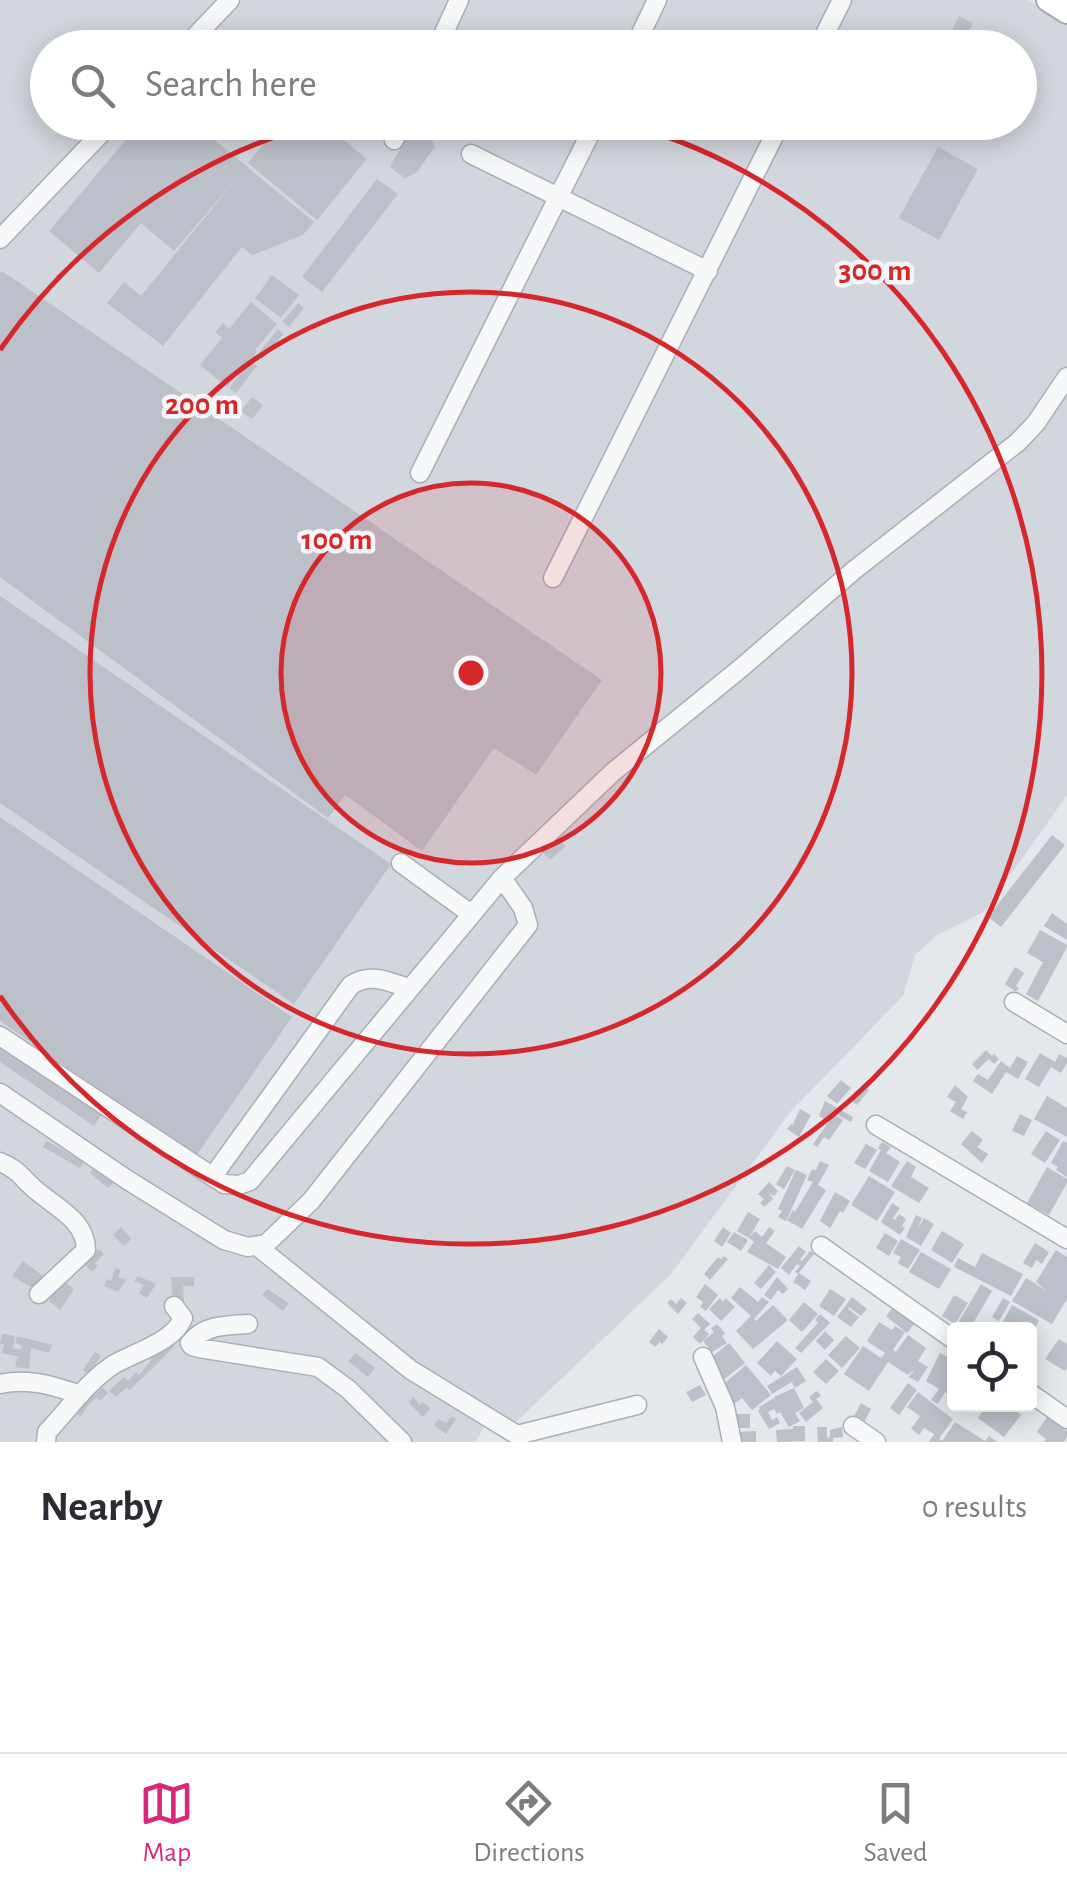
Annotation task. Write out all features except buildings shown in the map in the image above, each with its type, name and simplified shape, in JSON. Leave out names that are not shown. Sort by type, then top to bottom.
[{"type":"main road","points":[[1048,0],[1067,12]]},
{"type":"street","points":[[201,30],[230,0]]},
{"type":"street","points":[[446,30],[460,0]]},
{"type":"street","points":[[643,30],[657,0]]},
{"type":"street","points":[[827,30],[842,0]]},
{"type":"street","points":[[0,239],[95,140]]},
{"type":"street","points":[[420,473],[587,140]]},
{"type":"street","points":[[553,578],[772,140]]},
{"type":"street","points":[[471,154],[708,271]]},
{"type":"street","points":[[0,1036],[224,1184],[250,1181],[502,878],[613,772],[853,571],[1018,442],[1067,377]]},
{"type":"street","points":[[401,862],[470,914]]},
{"type":"street","points":[[0,1093],[224,1240],[248,1247],[266,1244],[311,1202],[528,926],[524,908],[502,878]]},
{"type":"street","points":[[212,1176],[350,985],[372,977],[409,988]]},
{"type":"street","points":[[1014,1002],[1067,1034]]},
{"type":"street","points":[[876,1125],[1067,1239]]},
{"type":"street","points":[[0,1162],[15,1168],[34,1189],[68,1214],[86,1237],[86,1250],[39,1294]]},
{"type":"street","points":[[257,1246],[411,1370],[517,1434],[637,1406]]},
{"type":"street","points":[[821,1246],[947,1335]]},
{"type":"street","points":[[46,1442],[48,1432],[80,1395],[112,1366],[168,1336],[180,1325],[183,1318],[174,1306]]},
{"type":"street","points":[[248,1324],[211,1328],[190,1343],[199,1348],[318,1366],[348,1389],[402,1442]]},
{"type":"street","points":[[703,1357],[725,1407],[732,1442]]},
{"type":"street","points":[[0,1384],[48,1383],[80,1395]]},
{"type":"street","points":[[1037,1398],[1067,1419]]},
{"type":"street","points":[[853,1426],[876,1442]]},
{"type":"shaded area","points":[[0,0],[1027,0],[1067,24],[1067,795],[984,912],[937,935],[915,955],[903,996],[791,1111],[671,1274],[514,1424],[494,1411],[475,1442],[0,1442]]}]
